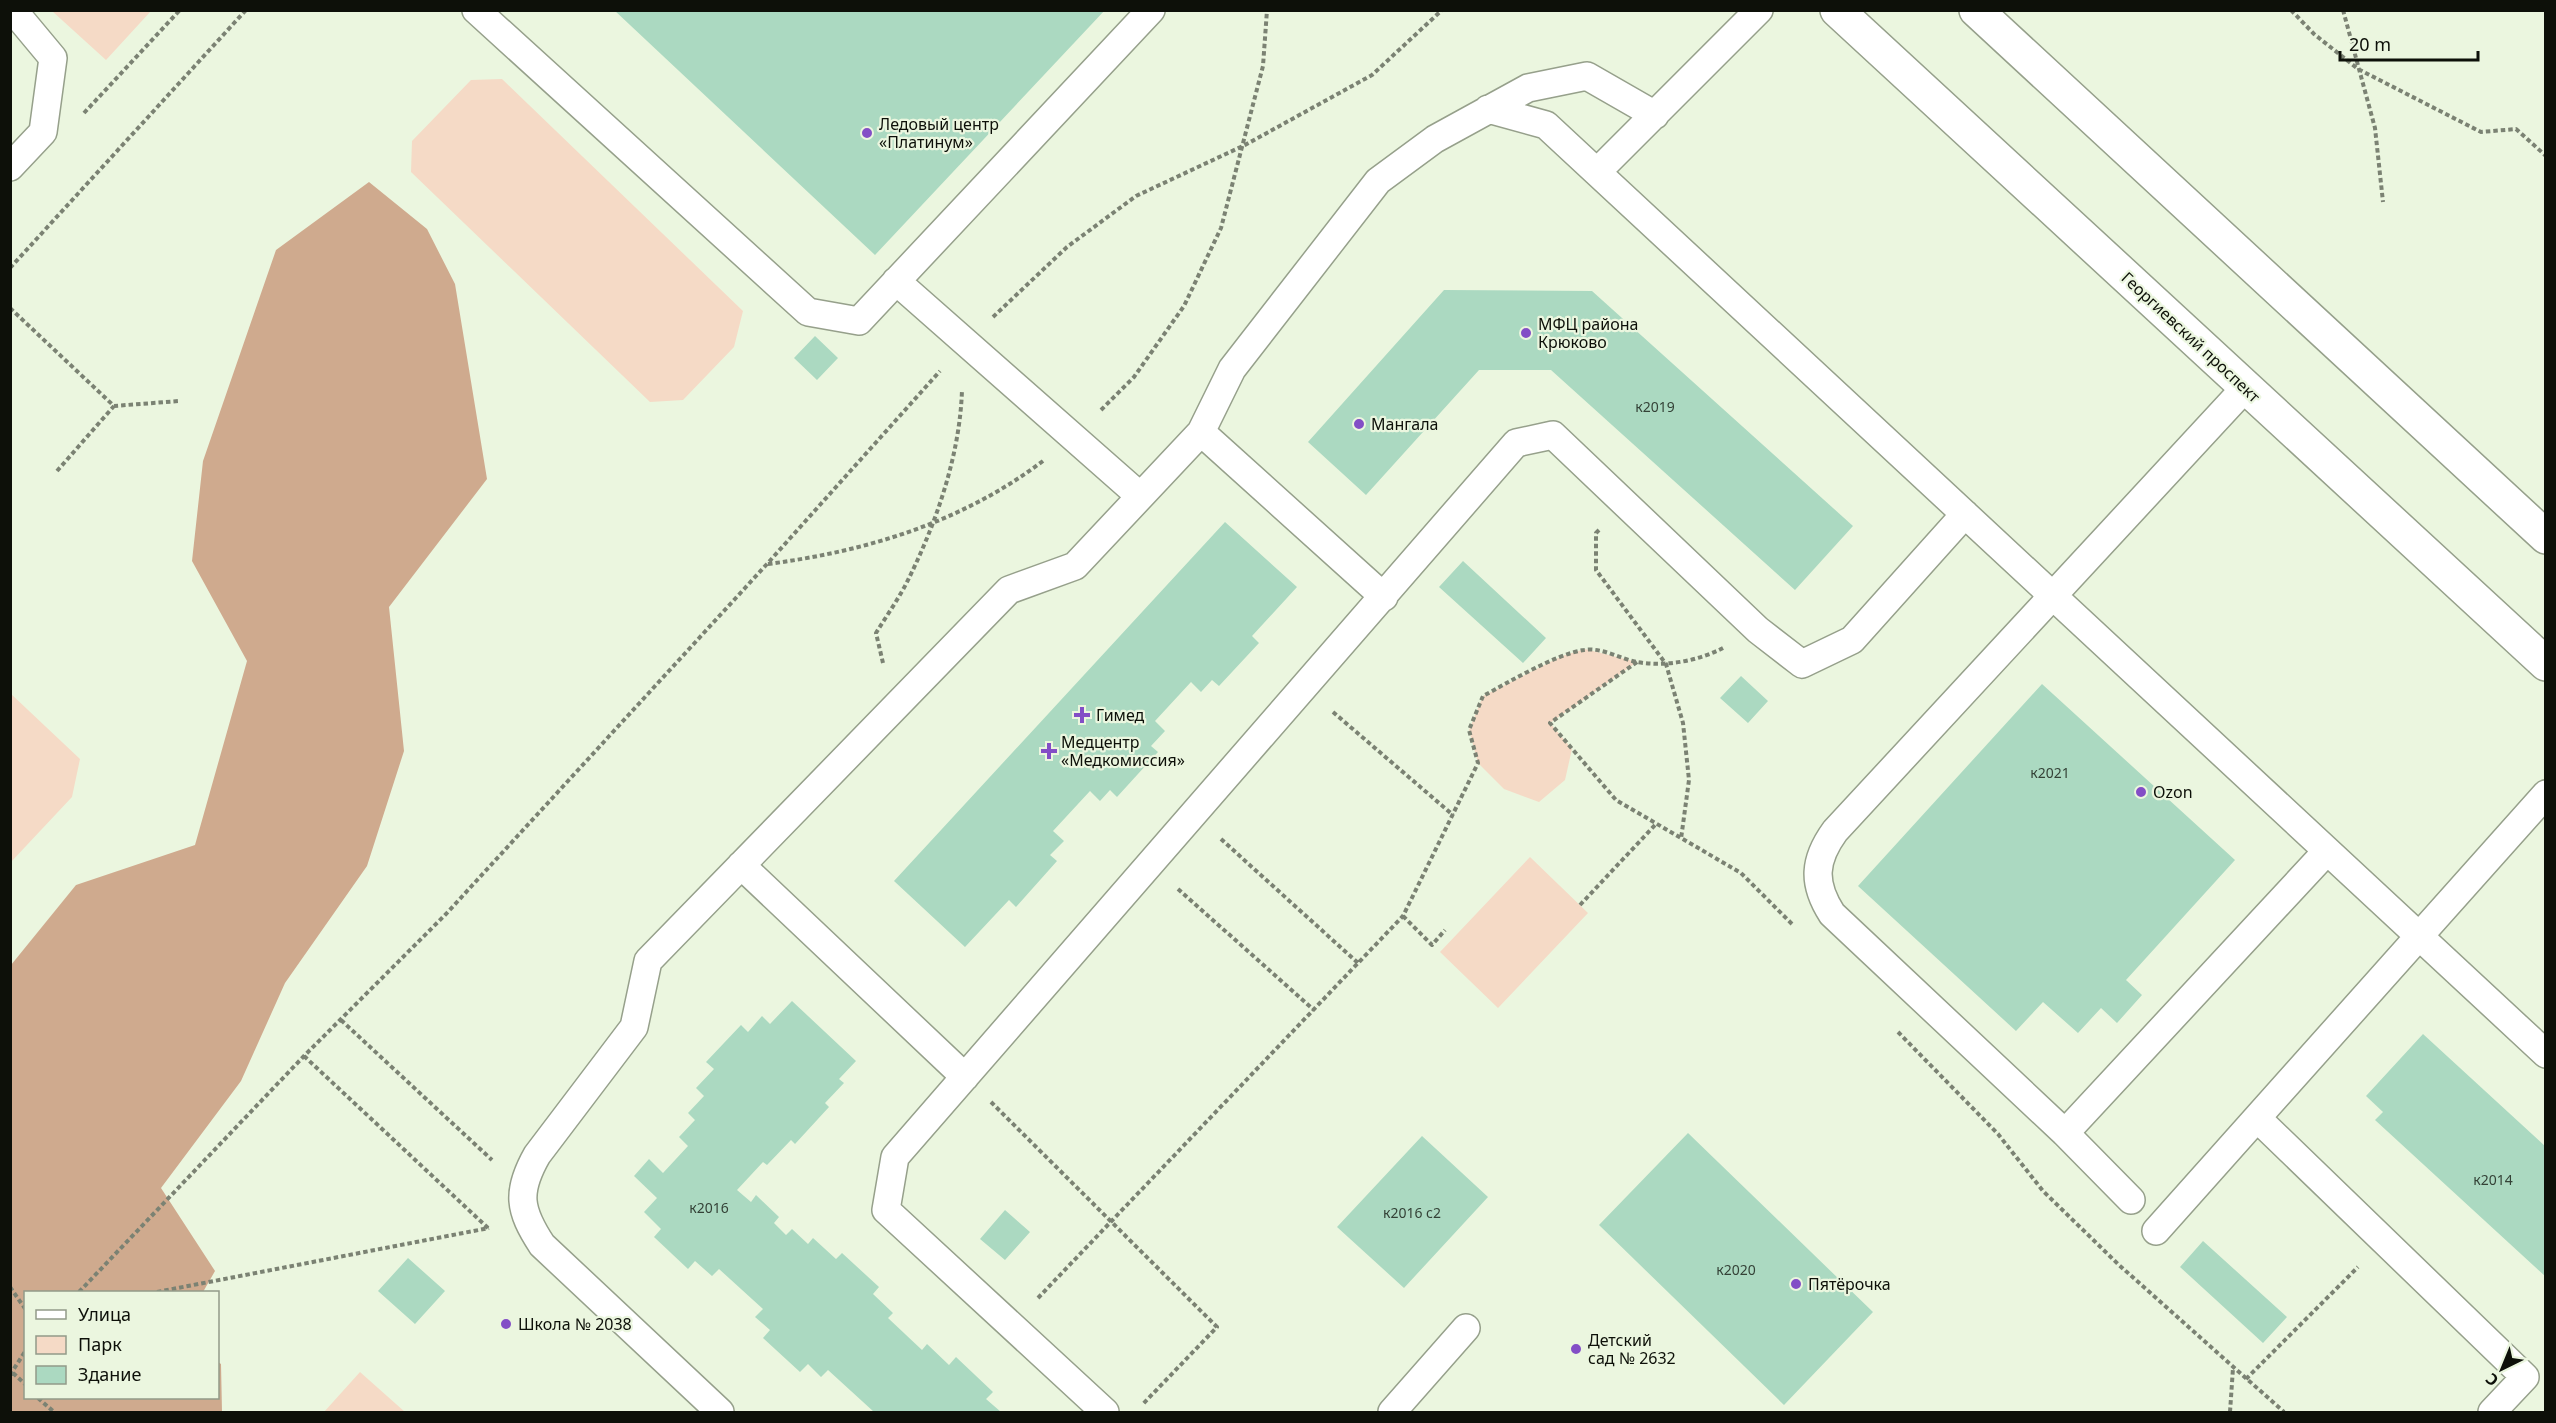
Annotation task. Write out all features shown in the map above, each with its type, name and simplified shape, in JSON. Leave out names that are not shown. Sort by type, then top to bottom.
[{"type":"main road","name":"Георгиевский проспект","points":[[1837,10],[2546,664]]},
{"type":"main road","points":[[1976,10],[2546,537]]},
{"type":"lane","points":[[10,167],[43,132],[53,58],[13,10]]},
{"type":"lane","points":[[476,10],[808,312],[859,321],[1151,10]]},
{"type":"lane","points":[[1597,172],[1759,10]]},
{"type":"lane","points":[[720,1413],[542,1245],[526,1221],[521,1197],[525,1176],[537,1155],[634,1027],[648,961],[1009,590],[1075,566],[1200,432],[1232,369],[1378,181],[1435,139],[1528,88],[1587,76],[1655,115]]},
{"type":"lane","points":[[1488,109],[1546,124],[2546,1054]]},
{"type":"lane","points":[[896,281],[1140,496]]},
{"type":"lane","points":[[2131,1200],[2065,1133],[1832,914],[1821,897],[1817,876],[1821,850],[1834,831],[2246,387]]},
{"type":"lane","points":[[1200,432],[1384,597]]},
{"type":"lane","points":[[1105,1413],[886,1210],[895,1157],[1516,443],[1553,435],[1758,630],[1802,664],[1852,640],[1965,514]]},
{"type":"lane","points":[[2156,1231],[2546,794]]},
{"type":"lane","points":[[2065,1133],[2327,851]]},
{"type":"lane","points":[[741,865],[965,1077]]},
{"type":"lane","points":[[2258,1119],[2525,1377],[2492,1413]]},
{"type":"lane","points":[[1392,1413],[1466,1328]]},
{"type":"path","points":[[43,132],[75,123],[180,10]]},
{"type":"path","points":[[10,268],[246,10]]},
{"type":"path","points":[[767,564],[827,556],[894,539],[958,514],[1018,480],[1073,438],[1134,377],[1184,306],[1221,228],[1245,145],[1263,66],[1267,10]]},
{"type":"path","points":[[81,1291],[304,1056],[446,914],[965,344],[1067,247],[1136,196],[1245,145],[1372,75],[1442,10]]},
{"type":"path","points":[[2291,10],[2314,34],[2358,69],[2481,132],[2516,129],[2546,156]]},
{"type":"path","points":[[2343,10],[2375,128],[2383,202]]},
{"type":"path","points":[[10,308],[114,406]]},
{"type":"path","points":[[894,709],[876,633],[909,579],[932,524],[950,466],[962,408],[965,344]]},
{"type":"path","points":[[57,471],[114,406],[179,400]]},
{"type":"path","points":[[1624,503],[1596,533],[1596,570],[1666,664],[1683,723],[1689,780],[1682,839]]},
{"type":"path","points":[[1010,1326],[1113,1223],[1403,916],[1478,763],[1469,730],[1483,696],[1562,656],[1585,649],[1637,662],[1666,664],[1710,655],[1758,630]]},
{"type":"path","points":[[1637,662],[1550,723],[1616,800],[1741,873],[1799,932]]},
{"type":"path","points":[[1305,688],[1453,815]]},
{"type":"path","points":[[1194,815],[1358,963]]},
{"type":"path","points":[[1580,905],[1656,824]]},
{"type":"path","points":[[1151,864],[1314,1010]]},
{"type":"path","points":[[1403,916],[1432,945],[1445,930]]},
{"type":"path","points":[[341,1020],[501,1168],[525,1176]]},
{"type":"path","points":[[1890,1025],[1998,1134],[2043,1191],[2119,1265],[2284,1413]]},
{"type":"path","points":[[304,1056],[489,1228]]},
{"type":"path","points":[[965,1077],[1217,1327],[1135,1413]]},
{"type":"path","points":[[167,1291],[526,1221]]},
{"type":"path","points":[[2246,1379],[2384,1241]]},
{"type":"path","points":[[10,1287],[24,1307]]},
{"type":"path","points":[[24,1353],[12,1374],[24,1383]]},
{"type":"path","points":[[2230,1413],[2233,1368]]},
{"type":"path","points":[[39,1399],[54,1413]]},
{"type":"green space","points":[[52,11],[151,11],[106,60]]},
{"type":"green space","points":[[502,79],[743,311],[734,347],[683,400],[650,402],[411,172],[412,141],[471,80]]},
{"type":"green space","points":[[1585,649],[1637,662],[1550,723],[1572,749],[1565,780],[1539,802],[1504,789],[1478,763],[1469,730],[1483,696],[1562,656]]},
{"type":"green space","points":[[10,693],[80,759],[72,797],[11,862]]},
{"type":"green space","points":[[1530,857],[1588,913],[1498,1008],[1440,952]]},
{"type":"green space","points":[[360,1372],[405,1412],[324,1412]]},
{"type":"shaded area","points":[[369,182],[427,229],[455,284],[487,479],[389,607],[404,751],[367,866],[285,983],[241,1081],[161,1188],[215,1271],[204,1291],[24,1291],[24,1399],[219,1399],[219,1363],[221,1364],[222,1412],[11,1412],[11,965],[76,885],[195,845],[247,661],[192,561],[203,461],[276,250]]},
{"type":"building","name":"Ледовый центр «Платинум»","points":[[614,10],[1105,10],[875,255]]},
{"type":"building","points":[[1444,290],[1592,291],[1853,526],[1795,590],[1551,370],[1479,370],[1366,495],[1308,442]]},
{"type":"building","points":[[815,336],[838,358],[817,380],[794,358]]},
{"type":"building","points":[[1225,522],[1297,587],[1252,636],[1259,643],[1219,686],[1212,680],[1201,692],[1191,682],[1155,721],[1165,731],[1151,746],[1158,752],[1117,797],[1110,790],[1100,801],[1090,791],[1053,831],[1064,841],[1050,855],[1057,861],[1016,907],[1009,900],[965,947],[894,881]]},
{"type":"building","points":[[1463,561],[1546,638],[1523,663],[1439,587]]},
{"type":"building","points":[[1741,676],[1768,701],[1748,723],[1720,698]]},
{"type":"building","points":[[2042,684],[2235,860],[2126,980],[2142,995],[2117,1023],[2101,1008],[2078,1033],[2043,1002],[2016,1031],[1858,886]]},
{"type":"building","points":[[792,1001],[856,1061],[839,1079],[844,1083],[825,1103],[829,1107],[795,1144],[791,1140],[767,1165],[763,1162],[737,1190],[751,1202],[756,1195],[779,1217],[774,1223],[786,1235],[792,1229],[808,1244],[813,1238],[836,1259],[842,1253],[879,1287],[873,1294],[893,1313],[888,1318],[922,1350],[927,1344],[949,1365],[956,1357],[993,1392],[986,1399],[1001,1412],[874,1412],[828,1370],[821,1377],[808,1364],[800,1372],[763,1338],[770,1330],[755,1317],[763,1309],[719,1269],[712,1276],[695,1261],[688,1269],[654,1237],[661,1229],[644,1212],[657,1198],[634,1176],[649,1159],[663,1173],[688,1146],[679,1137],[695,1120],[688,1113],[704,1096],[696,1088],[714,1069],[706,1062],[741,1025],[748,1032],[762,1016],[770,1024]]},
{"type":"building","points":[[2423,1034],[2546,1147],[2546,1277],[2375,1120],[2383,1112],[2366,1096]]},
{"type":"building","points":[[1688,1133],[1873,1312],[1784,1405],[1599,1225]]},
{"type":"building","points":[[1422,1136],[1488,1197],[1404,1288],[1337,1227]]},
{"type":"building","points":[[1005,1210],[1030,1232],[1005,1260],[980,1239]]},
{"type":"building","points":[[2203,1241],[2287,1317],[2263,1343],[2180,1267]]},
{"type":"building","points":[[408,1258],[445,1291],[415,1324],[378,1291]]},
{"type":"place","name":"Ледовый центр «Платинум»","points":[[867,133]]},
{"type":"place","name":"МФЦ района Крюково","points":[[1526,333]]},
{"type":"place","name":"Мангала","points":[[1359,424]]},
{"type":"place","name":"Гимед","points":[[1082,715]]},
{"type":"place","name":"Медцентр «Медкомиссия»","points":[[1049,751]]},
{"type":"place","name":"Ozon","points":[[2141,792]]},
{"type":"place","name":"Пятёрочка","points":[[1796,1284]]},
{"type":"place","name":"Школа № 2038","points":[[506,1324]]},
{"type":"place","name":"Детский сад № 2632","points":[[1576,1349]]}]
